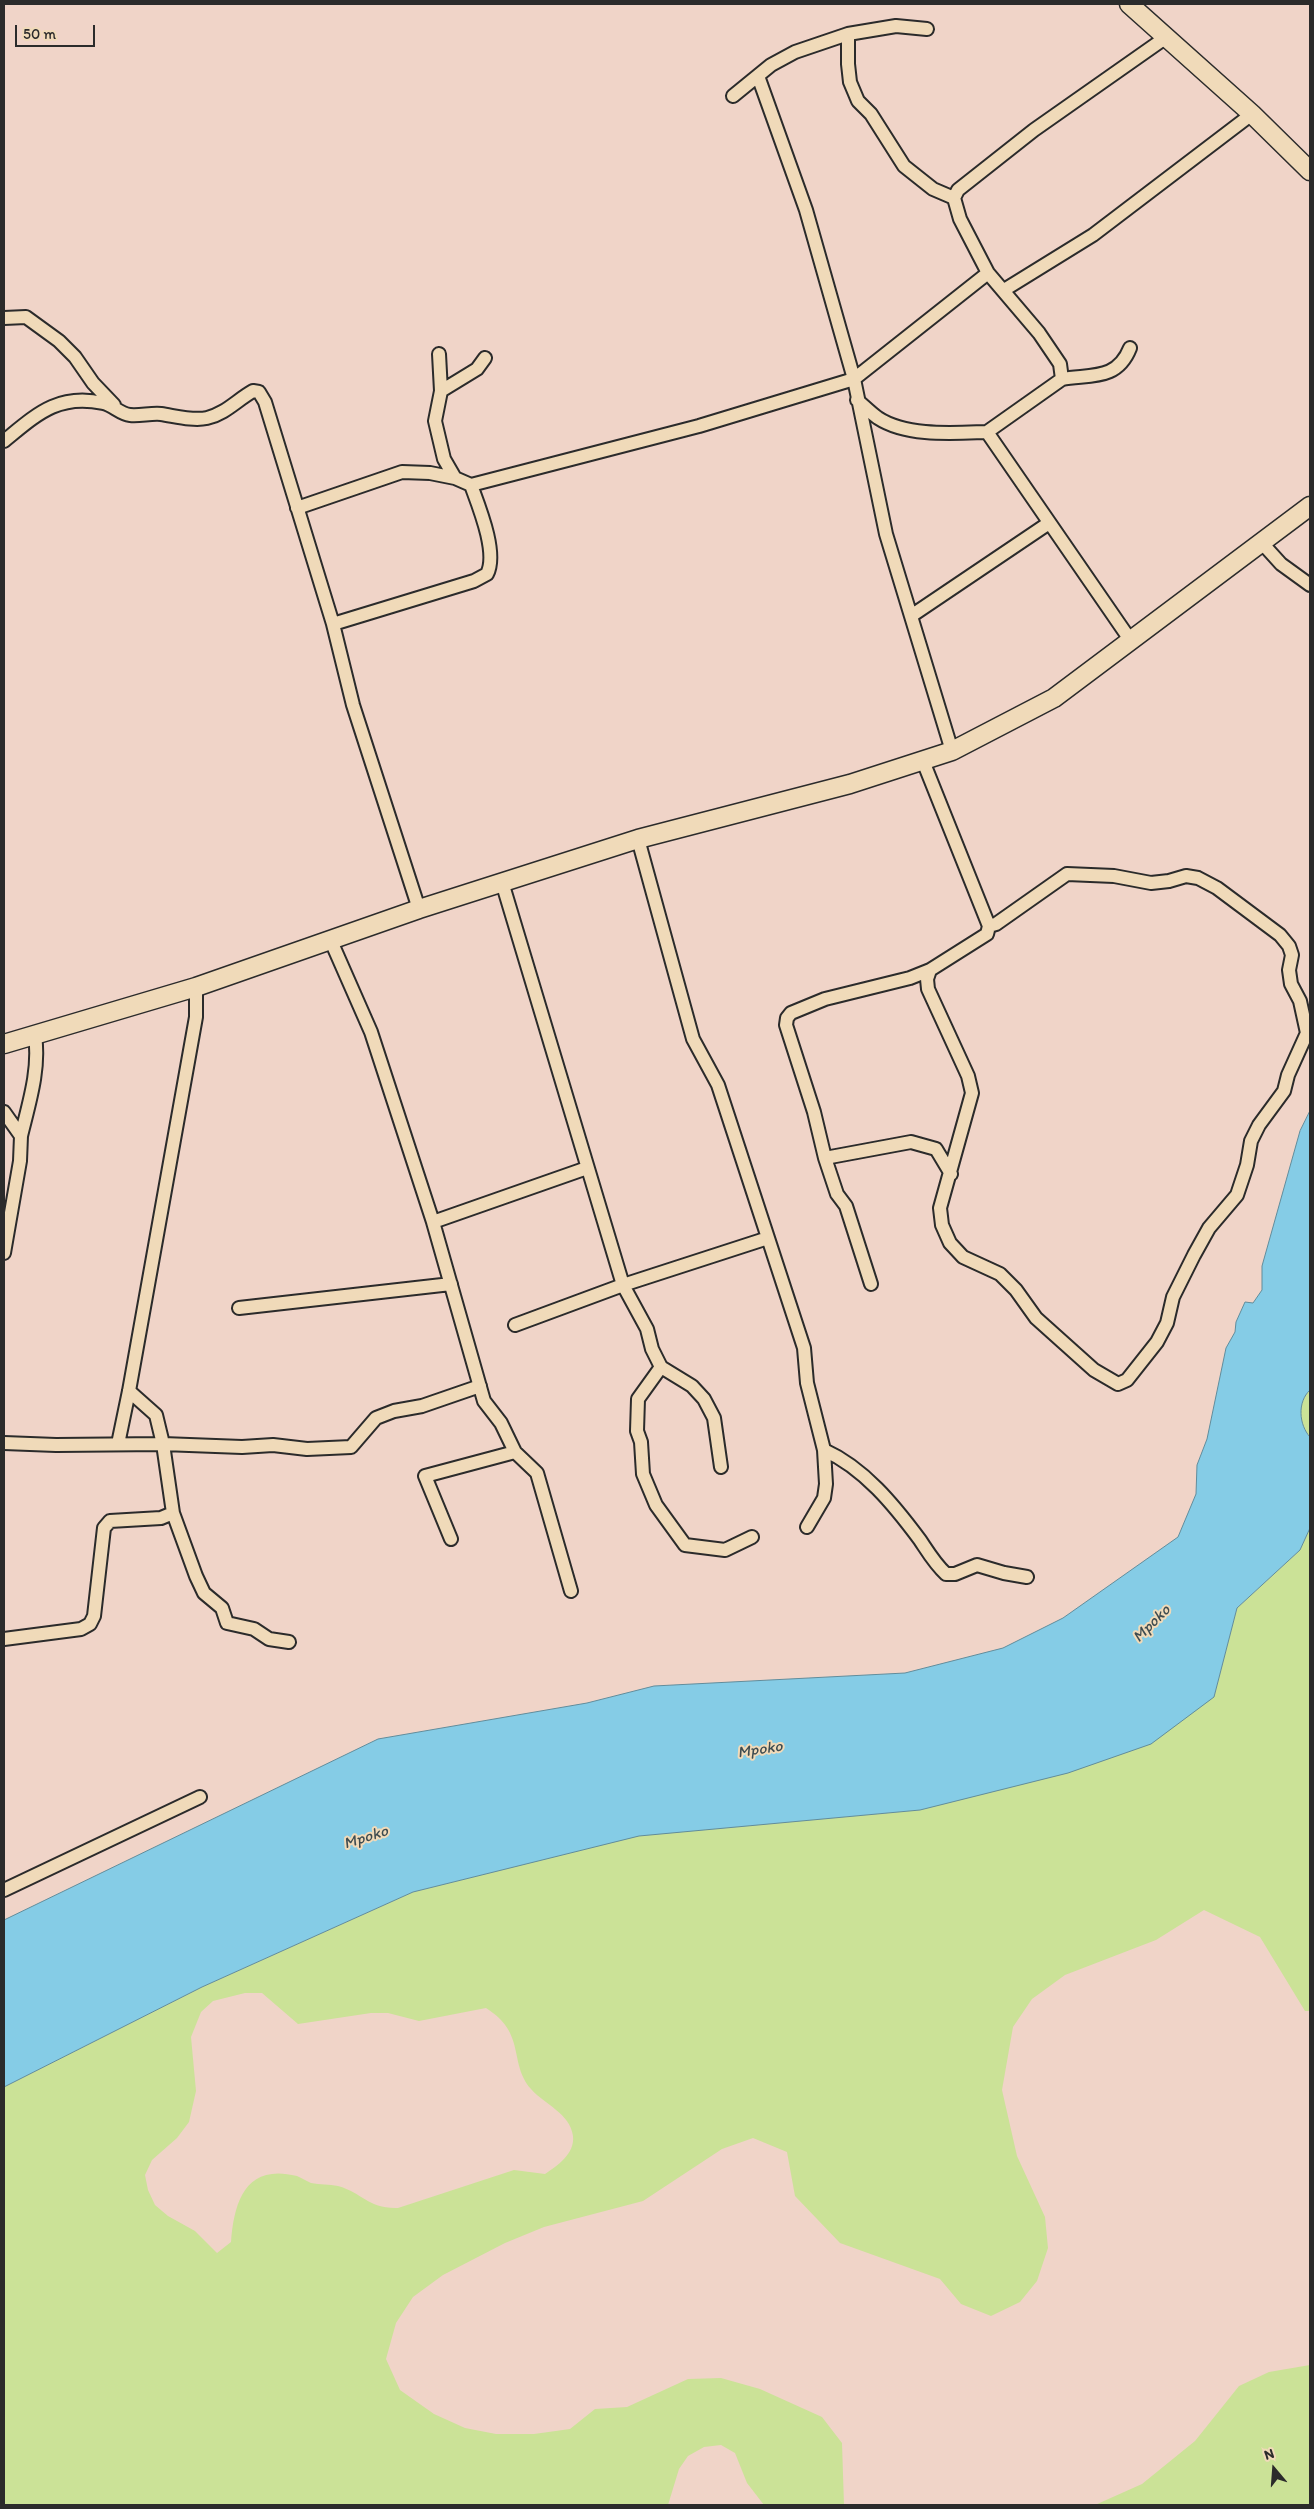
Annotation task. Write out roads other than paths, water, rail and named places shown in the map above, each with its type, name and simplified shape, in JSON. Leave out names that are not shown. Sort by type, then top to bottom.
[{"type":"street","points":[[1129,4],[1252,114],[1310,171]]},
{"type":"street","points":[[733,96],[771,65],[795,52],[848,34],[896,26],[926,29]]},
{"type":"street","points":[[848,34],[850,82],[858,101],[871,114],[904,166],[925,184],[954,198]]},
{"type":"street","points":[[1062,379],[1060,364],[1004,290],[988,273],[960,219],[954,198],[958,190],[1034,130],[1165,38]]},
{"type":"street","points":[[758,76],[806,210],[854,378],[886,534],[952,751]]},
{"type":"street","points":[[1004,290],[1100,230],[1252,114]]},
{"type":"street","points":[[298,508],[402,472],[430,473],[455,478],[471,485],[699,426],[854,378],[988,273]]},
{"type":"street","points":[[4,318],[26,317],[59,341],[75,357],[93,383],[123,413]]},
{"type":"street","points":[[857,400],[880,419],[919,431],[941,434],[987,432],[1062,379],[1098,376],[1110,371],[1125,360],[1130,348]]},
{"type":"street","points":[[439,354],[441,391],[435,421],[444,459],[455,478]]},
{"type":"street","points":[[441,391],[477,369],[484,358]]},
{"type":"street","points":[[4,441],[43,409],[75,400],[86,399],[106,403],[123,413],[205,418],[225,411],[253,391],[259,392],[265,402],[298,508],[333,624],[353,705],[419,909]]},
{"type":"street","points":[[987,432],[1132,641]]},
{"type":"street","points":[[333,624],[474,582],[487,574],[492,560],[480,510],[471,485]]},
{"type":"street","points":[[4,1044],[196,987],[419,909],[638,839],[832,788],[952,751],[1054,698],[1310,506]]},
{"type":"street","points":[[911,616],[1049,523]]},
{"type":"street","points":[[1262,543],[1281,564],[1310,585]]},
{"type":"street","points":[[871,1284],[846,1206],[837,1194],[825,1158],[814,1112],[786,1025],[787,1018],[791,1013],[825,999],[910,978],[930,970],[987,934],[989,926],[923,761]]},
{"type":"street","points":[[638,839],[693,1039],[718,1085],[742,1153],[804,1348],[806,1383],[824,1450],[826,1484],[824,1498],[807,1527]]},
{"type":"street","points":[[930,970],[926,979],[928,990],[968,1076],[972,1093],[940,1208],[942,1224],[950,1243],[963,1257],[1000,1274],[1016,1290],[1036,1318],[1053,1331],[1094,1370],[1118,1384],[1127,1380],[1157,1342],[1167,1323],[1173,1297],[1209,1228],[1237,1195],[1247,1166],[1251,1141],[1259,1125],[1284,1091],[1288,1075],[1307,1033],[1300,1001],[1291,984],[1289,970],[1292,956],[1289,946],[1280,935],[1217,888],[1198,878],[1186,876],[1169,881],[1151,882],[1114,876],[1067,874],[996,924],[989,926]]},
{"type":"street","points":[[502,882],[623,1285],[648,1329],[652,1349],[660,1367],[692,1386],[704,1399],[714,1418],[721,1467]]},
{"type":"street","points":[[331,941],[371,1032],[433,1222],[484,1401],[501,1423],[515,1452],[537,1473],[571,1591]]},
{"type":"street","points":[[118,1444],[196,1017],[196,987]]},
{"type":"street","points":[[4,1253],[20,1161],[21,1136],[36,1069],[35,1036]]},
{"type":"street","points":[[4,1112],[21,1136]]},
{"type":"street","points":[[825,1158],[911,1142],[936,1149],[951,1174]]},
{"type":"street","points":[[433,1222],[587,1168]]},
{"type":"street","points":[[515,1325],[623,1285],[768,1238]]},
{"type":"street","points":[[239,1308],[451,1284]]},
{"type":"street","points":[[660,1367],[638,1399],[637,1424],[643,1474],[656,1505],[685,1545],[725,1550],[752,1537]]},
{"type":"street","points":[[4,1443],[163,1444],[242,1448],[273,1445],[307,1449],[351,1447],[376,1418],[394,1411],[422,1406],[480,1386]]},
{"type":"street","points":[[129,1391],[156,1415],[163,1444],[173,1513],[204,1593],[222,1608],[227,1623],[254,1630],[270,1639],[289,1642]]},
{"type":"street","points":[[824,1450],[840,1457],[869,1481],[896,1510],[938,1567],[946,1574],[955,1574],[977,1565],[1027,1577]]},
{"type":"street","points":[[451,1539],[425,1476],[515,1452]]},
{"type":"street","points":[[4,1640],[81,1629],[90,1624],[94,1616],[104,1528],[110,1521],[161,1518],[173,1513]]},
{"type":"street","points":[[4,1890],[200,1797]]},
{"type":"water","name":"Mpoko","points":[[1310,1111],[1310,1390],[1303,1401],[1301,1414],[1306,1432],[1310,1437],[1310,1528],[1300,1550],[1237,1608],[1214,1697],[1151,1744],[1068,1773],[920,1810],[639,1836],[413,1892],[202,1987],[4,2087],[4,1920],[378,1739],[587,1703],[654,1686],[905,1673],[1003,1648],[1063,1618],[1178,1537],[1196,1494],[1197,1465],[1207,1439],[1226,1348],[1235,1332],[1236,1322],[1245,1302],[1253,1303],[1262,1290],[1262,1266],[1300,1131]]}]
